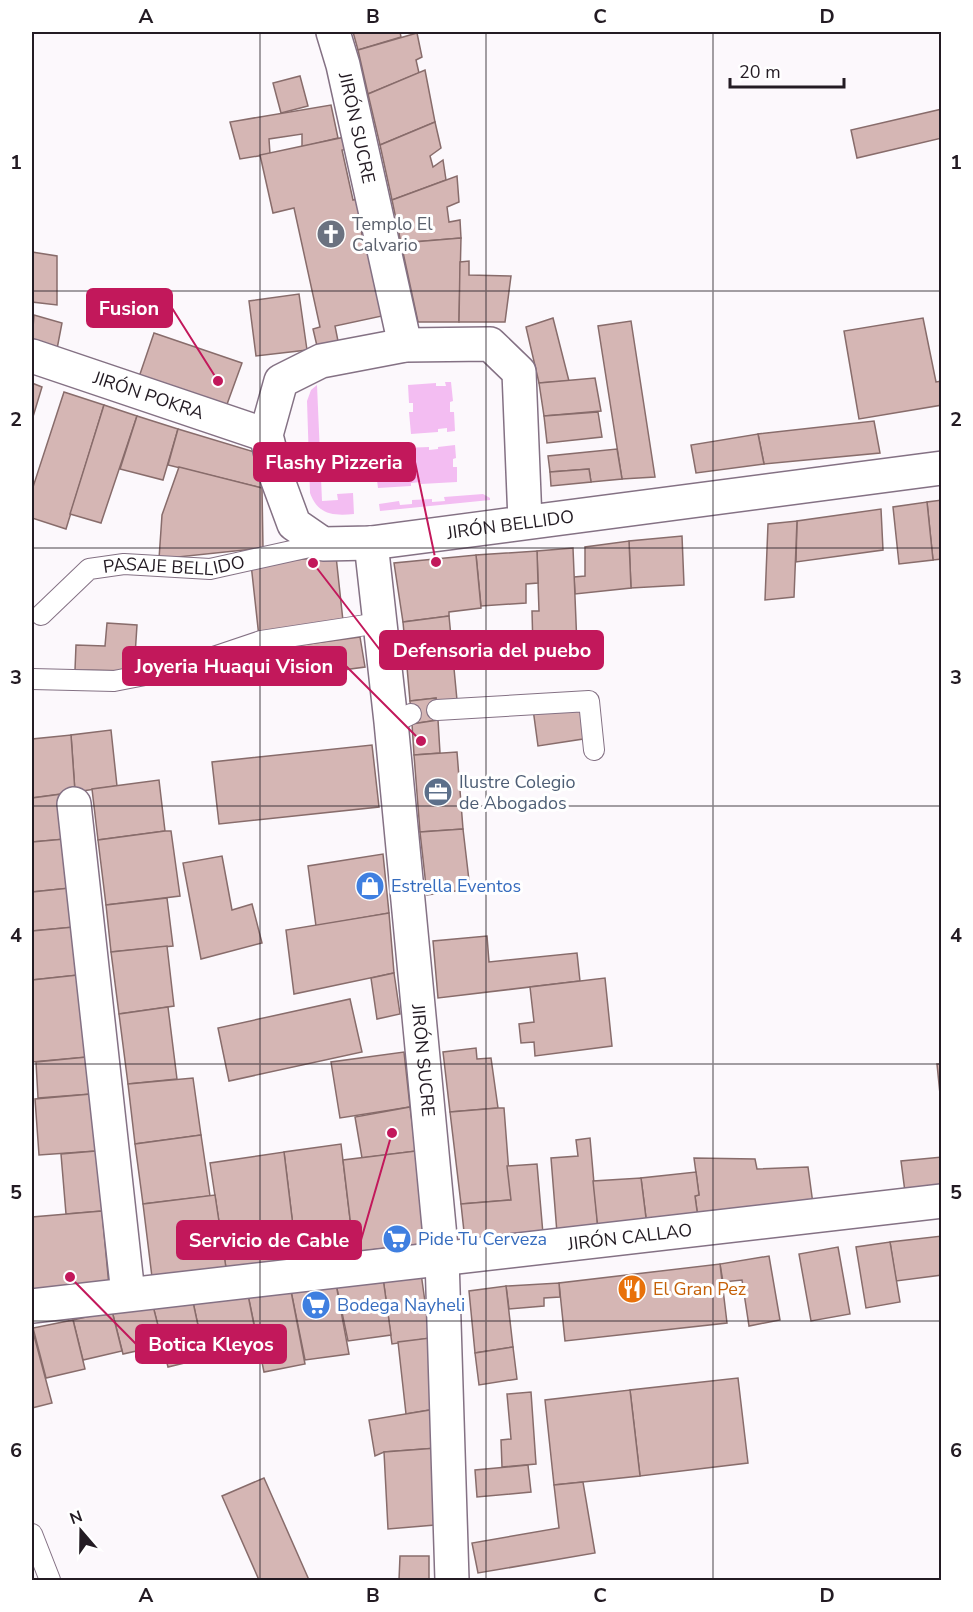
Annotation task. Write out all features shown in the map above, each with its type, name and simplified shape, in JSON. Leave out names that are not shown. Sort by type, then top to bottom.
[{"type":"street","name":"JIRÓN SUCRE","points":[[333,32],[405,345]]},
{"type":"street","points":[[323,544],[294,524],[277,478],[266,435],[280,381],[321,361],[405,345],[490,344],[519,372],[525,522]]},
{"type":"street","name":"JIRÓN POKRA","points":[[32,356],[266,435]]},
{"type":"street","name":"JIRÓN BELLIDO","points":[[323,544],[370,543],[942,468]]},
{"type":"street","name":"JIRÓN SUCRE","points":[[370,543],[379,623],[401,718],[442,1258],[452,1581]]},
{"type":"street","points":[[74,804],[128,1294]]},
{"type":"street","name":"JIRÓN CALLAO","points":[[32,1306],[942,1201]]},
{"type":"lane","name":"PASAJE BELLIDO","points":[[40,615],[89,569],[124,564],[210,568],[323,544]]},
{"type":"lane","points":[[32,679],[114,681],[182,668],[261,641],[379,623]]},
{"type":"lane","points":[[437,710],[589,701],[594,750]]},
{"type":"lane","points":[[32,1534],[51,1581]]},
{"type":"shaded area","points":[[445,382],[451,382],[453,401],[450,402],[450,412],[454,412],[455,431],[447,432],[447,428],[438,429],[438,432],[411,434],[409,412],[413,412],[413,403],[409,403],[408,385],[436,383],[436,386],[446,386]]},
{"type":"shaded area","points":[[317,385],[322,501],[338,500],[337,494],[353,493],[354,514],[340,515],[322,510],[310,493],[307,401],[311,390]]},
{"type":"shaded area","points":[[455,445],[456,458],[453,459],[453,467],[457,467],[457,482],[421,484],[421,482],[411,483],[411,486],[378,488],[376,473],[380,473],[379,463],[376,464],[375,449],[393,448],[393,452],[402,451],[402,448],[429,447],[429,450]]},
{"type":"shaded area","points":[[483,494],[490,500],[380,511],[379,504],[399,501],[400,505],[412,504],[412,500],[432,499],[432,502],[445,501],[444,497]]},
{"type":"building","points":[[353,32],[400,32],[401,37],[358,50]]},
{"type":"building","points":[[417,33],[422,57],[416,60],[419,73],[368,94],[358,50]]},
{"type":"building","points":[[425,70],[435,122],[380,145],[368,94]]},
{"type":"building","points":[[300,76],[308,106],[281,113],[273,83]]},
{"type":"building","points":[[331,105],[338,138],[302,147],[302,134],[269,139],[270,154],[240,159],[230,122]]},
{"type":"building","points":[[942,109],[942,138],[857,158],[851,130]]},
{"type":"building","points":[[435,122],[441,148],[430,156],[433,167],[443,160],[446,180],[392,200],[380,145]]},
{"type":"building","name":"Templo El Calvario","points":[[345,137],[348,149],[342,150],[353,200],[361,198],[365,220],[359,220],[365,249],[373,247],[382,316],[335,326],[338,341],[317,346],[313,329],[320,327],[294,208],[273,213],[260,155]]},
{"type":"building","points":[[457,176],[459,202],[447,207],[449,222],[460,220],[461,238],[401,243],[392,200]]},
{"type":"building","points":[[461,238],[459,322],[418,322],[401,243]]},
{"type":"building","points":[[32,252],[57,256],[57,305],[32,302]]},
{"type":"building","points":[[469,261],[469,275],[511,276],[505,322],[459,322],[460,262]]},
{"type":"building","points":[[299,294],[307,350],[256,356],[249,301]]},
{"type":"building","points":[[34,315],[62,323],[57,349],[32,340]]},
{"type":"building","points":[[553,318],[569,381],[539,383],[526,327]]},
{"type":"building","points":[[923,318],[936,382],[942,381],[942,405],[859,419],[844,331]]},
{"type":"building","points":[[631,321],[655,477],[622,479],[598,326]]},
{"type":"building","points":[[154,333],[242,363],[226,407],[139,377]]},
{"type":"building","points":[[595,378],[601,411],[544,416],[539,383]]},
{"type":"building","points":[[32,383],[42,387],[32,420]]},
{"type":"building","points":[[64,392],[104,405],[66,529],[32,518],[32,490]]},
{"type":"building","points":[[104,405],[137,416],[101,523],[70,514]]},
{"type":"building","points":[[598,412],[602,437],[547,443],[544,416]]},
{"type":"building","points":[[137,416],[178,429],[163,480],[120,469]]},
{"type":"building","points":[[874,421],[880,453],[764,464],[758,434]]},
{"type":"building","points":[[178,429],[264,455],[262,488],[168,465]]},
{"type":"building","points":[[758,434],[764,464],[696,473],[691,445]]},
{"type":"building","points":[[617,449],[622,479],[591,482],[589,469],[550,472],[548,456]]},
{"type":"building","points":[[179,467],[262,488],[263,548],[159,559],[162,515]]},
{"type":"building","points":[[589,469],[591,482],[551,486],[550,472]]},
{"type":"building","points":[[942,500],[942,559],[933,560],[927,502]]},
{"type":"building","points":[[927,502],[933,560],[899,564],[893,507]]},
{"type":"building","points":[[881,509],[883,550],[796,562],[797,521]]},
{"type":"building","points":[[797,521],[794,597],[765,600],[768,524]]},
{"type":"building","points":[[682,536],[684,585],[631,588],[629,541]]},
{"type":"building","points":[[629,541],[631,588],[575,594],[574,577],[585,576],[585,547]]},
{"type":"building","points":[[573,548],[577,646],[533,649],[532,611],[539,611],[537,551]]},
{"type":"building","points":[[537,551],[538,583],[526,584],[526,603],[481,606],[476,555]]},
{"type":"building","points":[[476,555],[481,608],[449,612],[449,616],[403,622],[394,563]]},
{"type":"building","points":[[336,556],[343,621],[259,637],[251,564]]},
{"type":"building","points":[[449,616],[457,700],[436,701],[436,698],[410,701],[403,622]]},
{"type":"building","points":[[107,623],[137,625],[134,671],[75,670],[76,645],[105,646]]},
{"type":"building","points":[[360,637],[365,667],[276,679],[271,649]]},
{"type":"building","points":[[436,698],[438,720],[412,724],[410,701]]},
{"type":"building","points":[[582,702],[583,739],[538,746],[533,709]]},
{"type":"building","points":[[438,720],[440,753],[414,755],[412,724]]},
{"type":"building","points":[[111,730],[117,786],[75,792],[71,735]]},
{"type":"building","points":[[71,735],[75,792],[32,798],[32,739]]},
{"type":"building","points":[[372,745],[379,807],[219,824],[212,762]]},
{"type":"building","name":"Ilustre Colegio de Abogados","points":[[457,752],[463,829],[420,832],[414,755]]},
{"type":"building","points":[[159,780],[165,831],[98,840],[92,789]]},
{"type":"building","points":[[62,794],[65,839],[32,842],[32,798]]},
{"type":"building","points":[[463,829],[470,889],[427,895],[420,832]]},
{"type":"building","points":[[171,831],[180,896],[106,905],[98,840]]},
{"type":"building","points":[[65,839],[70,888],[32,892],[32,842]]},
{"type":"building","points":[[383,854],[389,913],[316,926],[308,866]]},
{"type":"building","points":[[222,856],[232,910],[252,904],[262,943],[201,959],[183,863]]},
{"type":"building","points":[[70,888],[74,927],[32,931],[32,892]]},
{"type":"building","points":[[167,898],[173,946],[111,952],[106,905]]},
{"type":"building","points":[[389,913],[394,973],[294,994],[286,930]]},
{"type":"building","points":[[74,927],[78,975],[32,980],[32,931]]},
{"type":"building","points":[[487,936],[489,962],[577,953],[580,981],[438,998],[433,941]]},
{"type":"building","points":[[167,946],[174,1006],[119,1014],[111,952]]},
{"type":"building","points":[[394,973],[400,1014],[377,1019],[371,978]]},
{"type":"building","points":[[78,975],[87,1057],[32,1062],[32,980]]},
{"type":"building","points":[[605,978],[612,1046],[535,1056],[534,1042],[521,1043],[519,1024],[534,1022],[530,987]]},
{"type":"building","points":[[350,999],[362,1052],[229,1081],[218,1028]]},
{"type":"building","points":[[168,1007],[177,1079],[128,1084],[119,1014]]},
{"type":"building","points":[[476,1048],[477,1059],[491,1058],[498,1108],[450,1112],[443,1052]]},
{"type":"building","points":[[404,1052],[410,1107],[340,1118],[331,1062]]},
{"type":"building","points":[[87,1057],[91,1094],[38,1098],[36,1062]]},
{"type":"building","points":[[937,1064],[942,1064],[942,1114]]},
{"type":"building","points":[[193,1078],[201,1135],[135,1144],[128,1084]]},
{"type":"building","points":[[91,1094],[96,1151],[39,1155],[35,1099]]},
{"type":"building","points":[[410,1107],[416,1151],[362,1158],[355,1117]]},
{"type":"building","points":[[504,1108],[511,1200],[461,1204],[450,1112]]},
{"type":"building","points":[[201,1135],[210,1196],[143,1204],[135,1144]]},
{"type":"building","points":[[590,1138],[598,1229],[557,1233],[551,1158],[578,1156],[576,1140]]},
{"type":"building","points":[[341,1144],[354,1252],[297,1259],[284,1152]]},
{"type":"building","points":[[96,1151],[102,1211],[66,1214],[61,1154]]},
{"type":"building","points":[[416,1151],[428,1243],[354,1252],[343,1160]]},
{"type":"building","points":[[284,1152],[297,1259],[226,1268],[210,1163]]},
{"type":"building","points":[[942,1157],[942,1188],[905,1192],[901,1161]]},
{"type":"building","points":[[694,1158],[755,1159],[757,1169],[808,1167],[813,1204],[698,1218],[695,1196],[699,1195]]},
{"type":"building","points":[[537,1164],[543,1234],[465,1241],[461,1204],[511,1200],[507,1166]]},
{"type":"building","points":[[696,1172],[699,1195],[695,1196],[698,1218],[647,1226],[641,1178]]},
{"type":"building","points":[[641,1178],[647,1226],[598,1229],[593,1181]]},
{"type":"building","points":[[215,1195],[226,1268],[152,1277],[143,1204]]},
{"type":"building","points":[[102,1211],[109,1286],[32,1294],[32,1217]]},
{"type":"building","points":[[942,1236],[942,1275],[896,1281],[890,1242]]},
{"type":"building","points":[[890,1242],[900,1302],[866,1308],[856,1247]]},
{"type":"building","points":[[838,1247],[850,1314],[811,1321],[799,1254]]},
{"type":"building","points":[[769,1256],[780,1320],[749,1326],[742,1280],[723,1282],[720,1264]]},
{"type":"building","points":[[720,1264],[727,1323],[565,1341],[559,1283]]},
{"type":"building","points":[[421,1273],[430,1338],[392,1344],[383,1278]]},
{"type":"building","points":[[383,1278],[391,1335],[348,1341],[336,1284]]},
{"type":"building","points":[[559,1283],[560,1297],[544,1298],[544,1306],[509,1309],[506,1286]]},
{"type":"building","points":[[336,1284],[349,1354],[305,1360],[291,1291]]},
{"type":"building","points":[[506,1286],[513,1347],[475,1353],[469,1291]]},
{"type":"building","points":[[291,1291],[305,1364],[264,1372],[248,1295]]},
{"type":"building","points":[[248,1295],[256,1335],[202,1345],[193,1302]]},
{"type":"building","points":[[193,1302],[205,1358],[168,1367],[153,1306]]},
{"type":"building","points":[[153,1306],[163,1345],[123,1354],[112,1311]]},
{"type":"building","points":[[112,1311],[122,1351],[83,1360],[73,1320]]},
{"type":"building","points":[[73,1320],[85,1369],[46,1378],[33,1328]]},
{"type":"building","points":[[32,1328],[52,1403],[32,1408]]},
{"type":"building","points":[[430,1338],[436,1409],[406,1414],[398,1342]]},
{"type":"building","points":[[513,1347],[517,1379],[479,1385],[475,1353]]},
{"type":"building","points":[[738,1378],[748,1463],[640,1476],[630,1390]]},
{"type":"building","points":[[630,1390],[640,1476],[554,1485],[545,1400]]},
{"type":"building","points":[[531,1392],[536,1464],[502,1467],[501,1440],[511,1439],[507,1394]]},
{"type":"building","points":[[436,1409],[437,1448],[384,1452],[375,1456],[369,1420]]},
{"type":"building","points":[[437,1448],[435,1525],[388,1529],[384,1452]]},
{"type":"building","points":[[528,1465],[531,1492],[477,1497],[475,1470]]},
{"type":"building","points":[[264,1478],[309,1580],[259,1580],[222,1496]]},
{"type":"building","points":[[583,1482],[595,1553],[478,1573],[472,1543],[559,1528],[554,1485]]},
{"type":"building","points":[[400,1556],[429,1556],[429,1580],[399,1580]]},
{"type":"place","name":"Templo El Calvario","points":[[331,234]]},
{"type":"place","name":"Fusion","points":[[218,381]]},
{"type":"place","name":"Flashy Pizzeria","points":[[436,562]]},
{"type":"place","name":"Defensoria del puebo","points":[[313,563]]},
{"type":"place","name":"Joyeria Huaqui Vision","points":[[421,741]]},
{"type":"place","name":"Ilustre Colegio de Abogados","points":[[438,792]]},
{"type":"place","name":"Estrella Eventos","points":[[370,886]]},
{"type":"place","name":"Servicio de Cable","points":[[392,1133]]},
{"type":"place","name":"Pide Tu Cerveza","points":[[397,1239]]},
{"type":"place","name":"Botica Kleyos","points":[[70,1277]]},
{"type":"place","name":"El Gran Pez","points":[[632,1289]]},
{"type":"place","name":"Bodega Nayheli","points":[[316,1305]]}]
